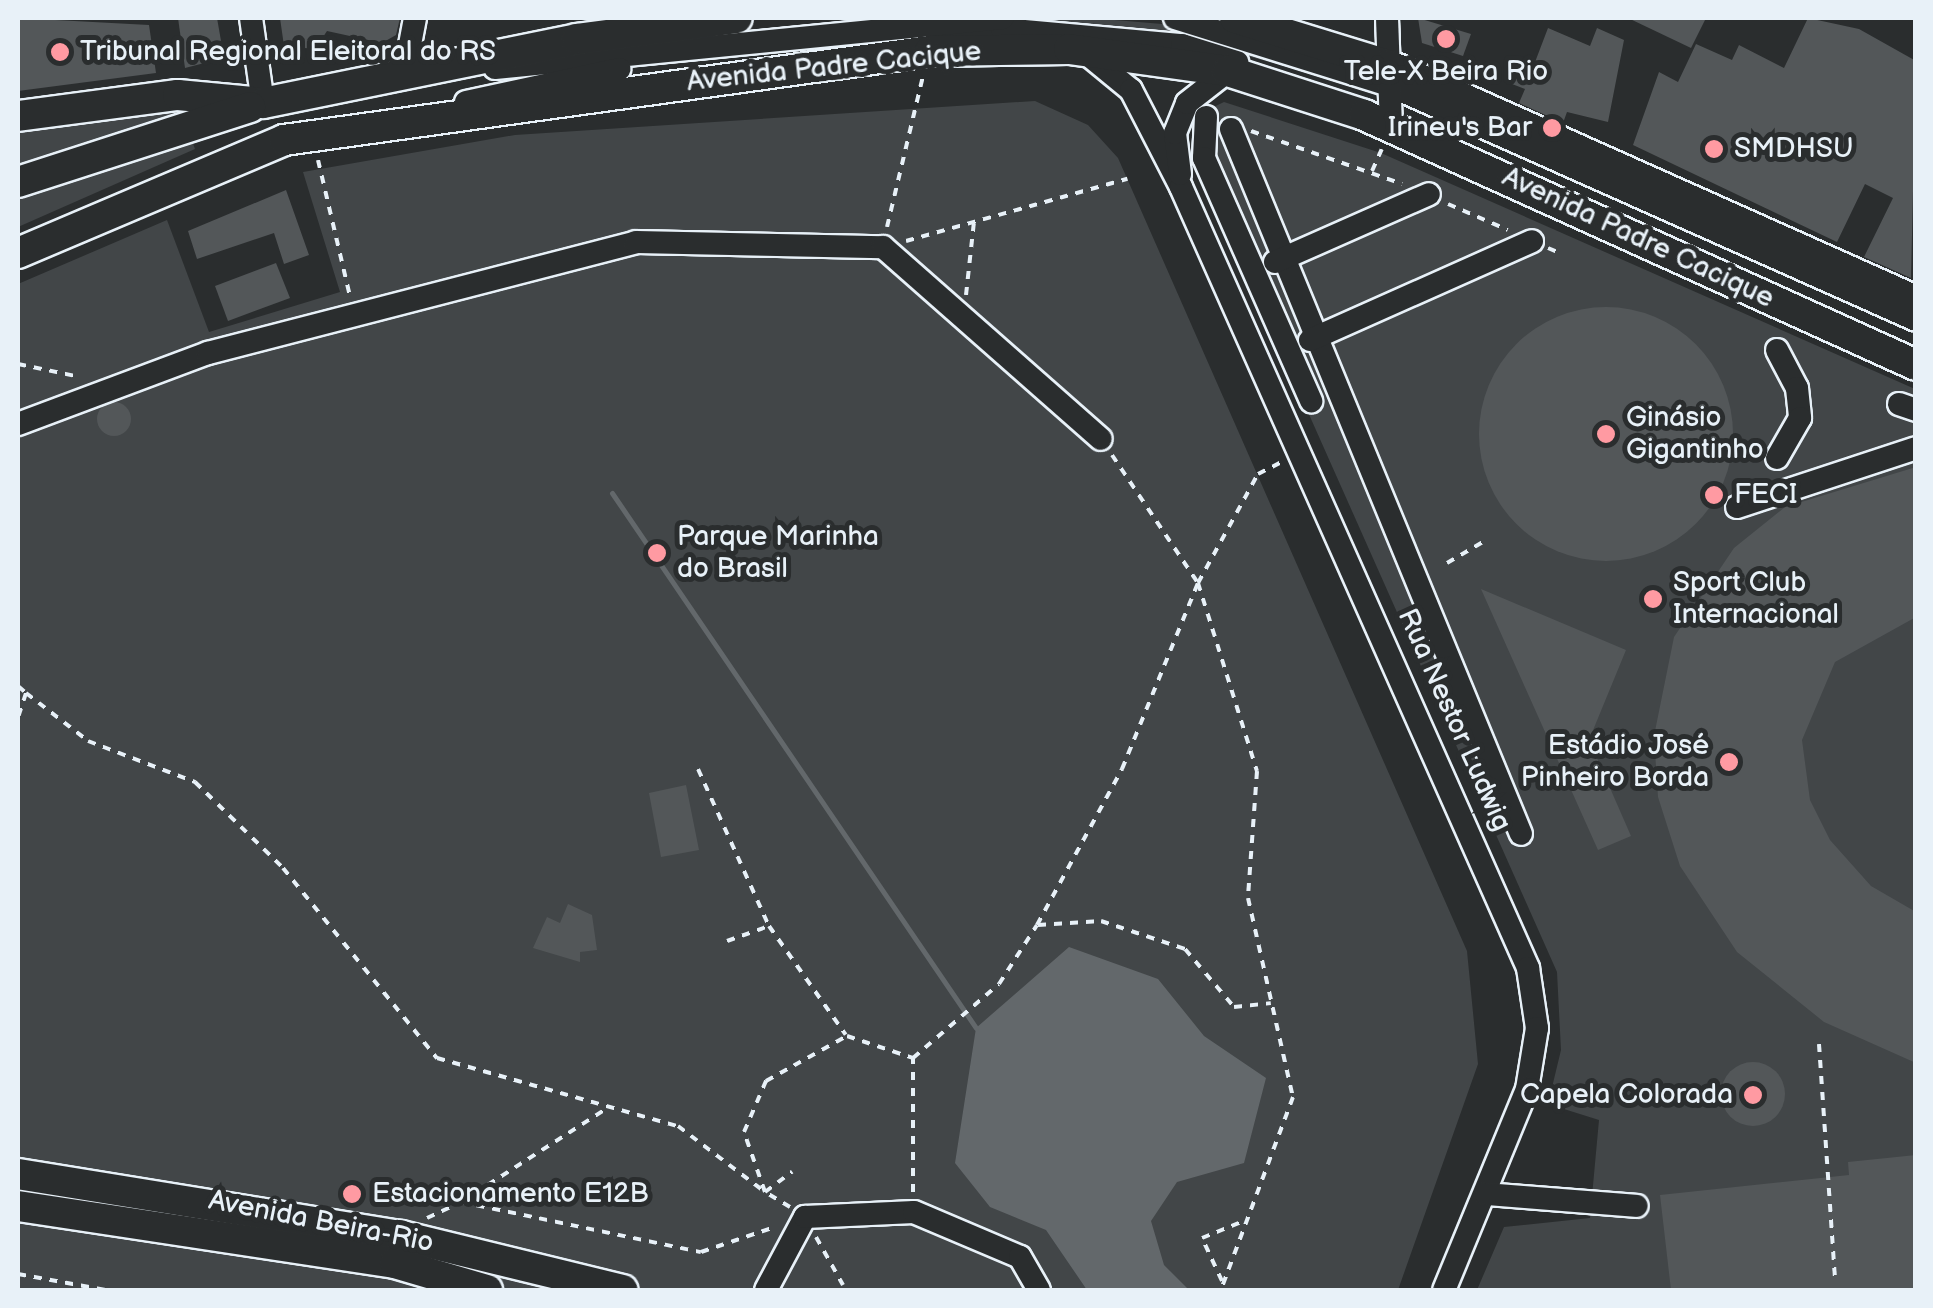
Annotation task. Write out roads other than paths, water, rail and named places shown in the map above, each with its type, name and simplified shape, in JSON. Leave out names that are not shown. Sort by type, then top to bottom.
[{"type":"main road","name":"Avenida Padre Cacique","points":[[18,116],[178,95],[262,103],[393,74],[737,18]]},
{"type":"main road","name":"Avenida Padre Cacique","points":[[1235,18],[1276,23],[1388,75],[1916,300]]},
{"type":"main road","name":"Avenida Padre Cacique","points":[[18,253],[298,138],[929,38],[1069,49],[1228,71],[1390,119],[1916,365]]},
{"type":"main road","points":[[18,182],[262,103]]},
{"type":"main road","name":"Avenida Beira-Rio","points":[[18,1174],[401,1236],[622,1290]]},
{"type":"main road","name":"Avenida Beira-Rio","points":[[18,1206],[357,1256],[488,1290]]},
{"type":"street","points":[[251,18],[262,103]]},
{"type":"street","points":[[415,18],[393,74],[717,49],[929,38],[1182,45],[1390,119],[1916,349]]},
{"type":"street","points":[[929,38],[965,18]]},
{"type":"street","points":[[929,38],[1003,18]]},
{"type":"street","points":[[1174,18],[1388,75],[1916,320]]},
{"type":"street","points":[[1387,18],[1390,119]]},
{"type":"street","points":[[298,138],[717,49]]},
{"type":"street","name":"Rua Nestor Ludwig","points":[[1069,49],[1118,72],[1181,187],[1528,968],[1534,1060],[1486,1194],[1444,1290]]},
{"type":"street","name":"Rua Nestor Ludwig","points":[[1181,187],[1176,133],[1187,103],[1228,71]]},
{"type":"street","points":[[1206,117],[1204,158],[1311,401]]},
{"type":"street","points":[[1232,129],[1320,335],[1521,834]]},
{"type":"street","points":[[1254,271],[1429,194]]},
{"type":"street","points":[[1288,350],[1532,241]]},
{"type":"street","points":[[18,424],[109,383],[354,312],[636,242],[883,247],[964,314],[1101,439]]},
{"type":"street","points":[[1776,350],[1797,388],[1800,418],[1777,458]]},
{"type":"street","points":[[1737,507],[1916,448]]},
{"type":"street","points":[[1486,1194],[1637,1206]]},
{"type":"street","points":[[766,1290],[806,1217],[914,1212],[1020,1257],[1039,1290]]},
{"type":"waterway","points":[[612,493],[976,1028]]},
{"type":"place","name":"Tele-X Beira Rio","points":[[1446,39]]},
{"type":"place","name":"Tribunal Regional Eleitoral do RS","points":[[60,52]]},
{"type":"place","name":"Irineu's Bar","points":[[1552,128]]},
{"type":"place","name":"SMDHSU","points":[[1714,149]]},
{"type":"place","name":"Ginásio Gigantinho","points":[[1606,434]]},
{"type":"place","name":"FECI","points":[[1714,495]]},
{"type":"place","name":"Parque Marinha do Brasil","points":[[657,553]]},
{"type":"place","name":"Sport Club Internacional","points":[[1653,599]]},
{"type":"place","name":"Estádio José Pinheiro Borda","points":[[1729,762]]},
{"type":"place","name":"Capela Colorada","points":[[1753,1095]]},
{"type":"place","name":"Estacionamento E12B","points":[[352,1194]]}]
